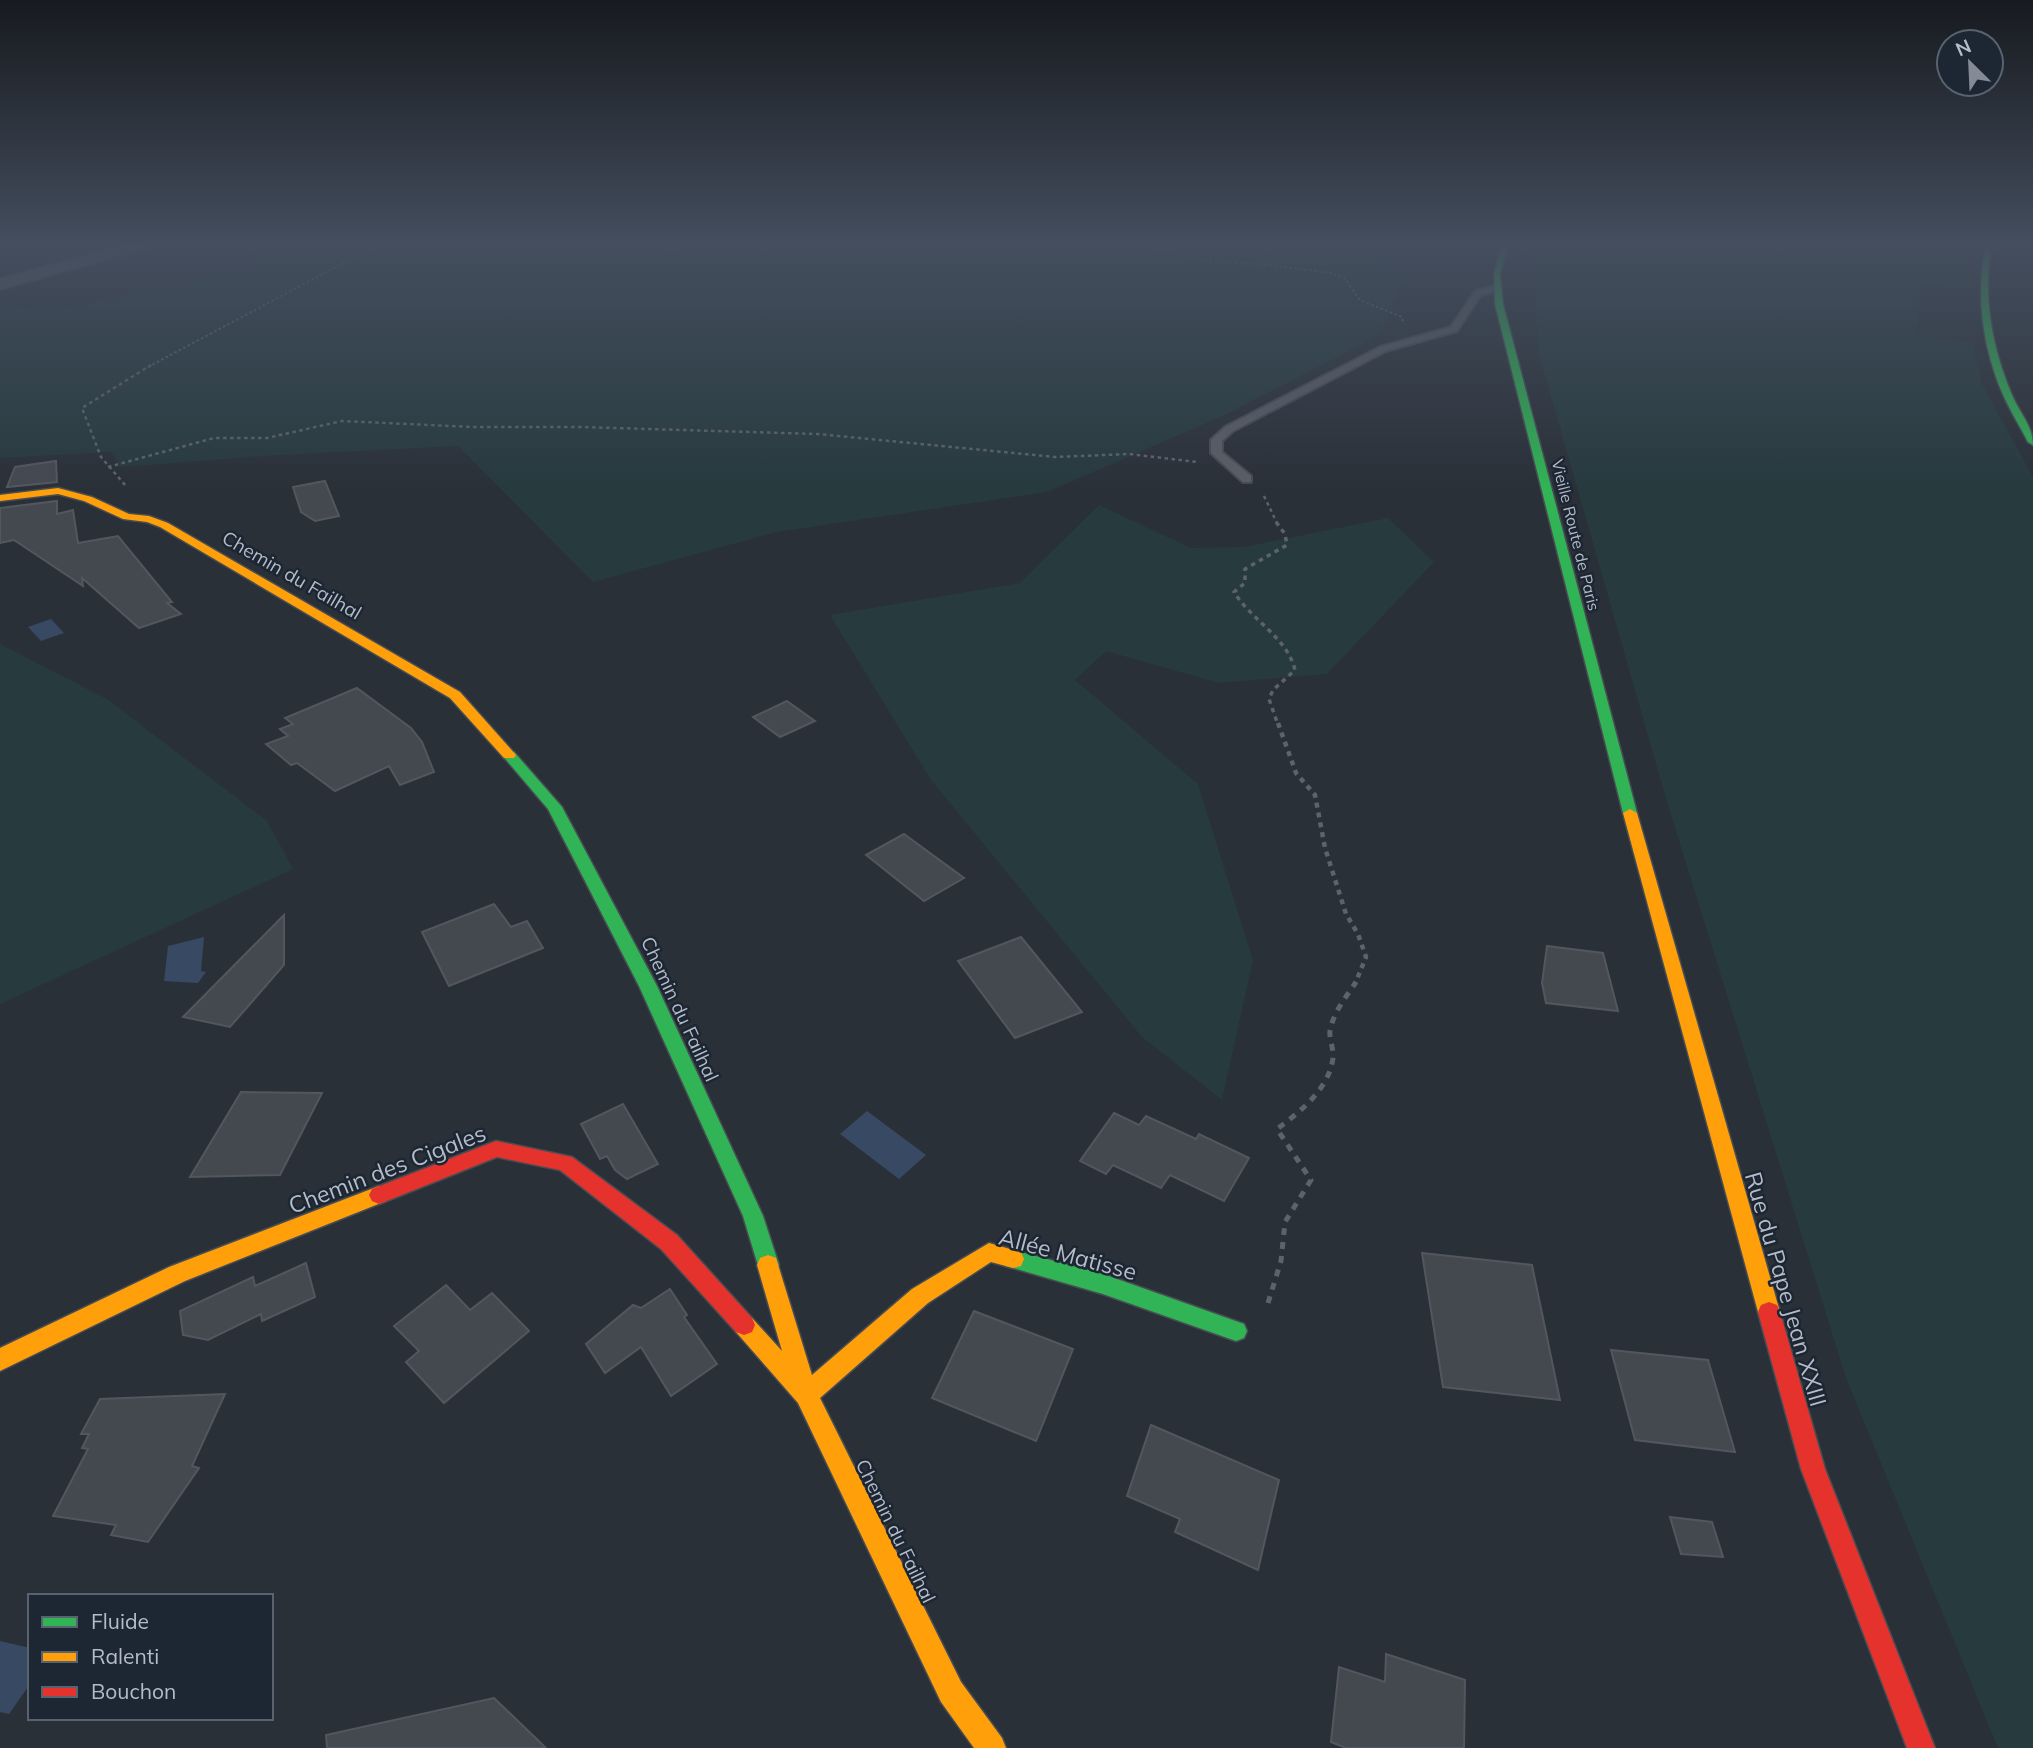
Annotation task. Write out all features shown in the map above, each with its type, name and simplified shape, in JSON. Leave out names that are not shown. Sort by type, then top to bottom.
[{"type":"street","name":"Vieille Route de Paris","points":[[1504,327],[1635,833]]},
{"type":"street","points":[[1989,327],[2007,393],[2033,442]]},
{"type":"street","name":"Chemin du Failhal","points":[[0,498],[58,491],[88,499],[127,517],[149,519],[292,598],[455,695],[555,807],[648,986],[753,1216],[806,1395],[951,1692],[992,1748]]},
{"type":"street","name":"Rue du Pape Jean XXIII","points":[[1635,833],[1813,1469],[1921,1748]]},
{"type":"street","name":"Chemin des Cigales","points":[[0,1360],[177,1274],[496,1149],[565,1163],[670,1242],[806,1395]]},
{"type":"street","name":"Allée Matisse","points":[[806,1395],[920,1296],[989,1252],[1103,1284],[1236,1331]]},
{"type":"lane","points":[[1247,479],[1217,453],[1215,446],[1228,429],[1346,367],[1406,341],[1456,327]]},
{"type":"path","points":[[149,519],[144,504],[108,467],[82,408],[156,362],[223,327]]},
{"type":"path","points":[[1404,327],[1406,341]]},
{"type":"path","points":[[108,467],[214,438],[267,439],[342,421],[473,427],[581,427],[818,434],[1055,457],[1129,454],[1191,462],[1226,461]]},
{"type":"path","points":[[1236,1331],[1271,1300],[1281,1261],[1285,1222],[1311,1180],[1277,1129],[1304,1109],[1319,1091],[1333,1058],[1330,1031],[1339,1007],[1356,982],[1366,957],[1358,934],[1346,914],[1325,848],[1315,795],[1296,773],[1269,699],[1273,690],[1295,670],[1294,659],[1262,623],[1245,609],[1234,592],[1245,583],[1245,569],[1253,563],[1276,555],[1287,545],[1285,534],[1272,517],[1266,499],[1247,479]]},
{"type":"green space","points":[[0,327],[1384,327],[1381,334],[1225,415],[1047,492],[777,532],[593,582],[458,446],[263,456],[121,467],[111,452],[0,458]]},
{"type":"green space","points":[[1537,327],[1918,327],[1917,335],[1973,343],[1981,382],[2033,477],[2033,1748],[1998,1748],[1846,1378],[1667,802],[1538,351]]},
{"type":"green space","points":[[1099,505],[1191,548],[1244,547],[1388,518],[1434,562],[1327,674],[1219,683],[1106,651],[1075,680],[1198,784],[1253,960],[1222,1100],[1142,1037],[931,780],[830,615],[1020,583]]},
{"type":"green space","points":[[0,644],[107,699],[267,821],[293,869],[0,1004]]},
{"type":"water","points":[[51,619],[64,633],[41,641],[28,627]]},
{"type":"water","points":[[204,937],[201,971],[206,972],[198,983],[164,981],[168,946]]},
{"type":"water","points":[[867,1111],[926,1155],[899,1179],[840,1134]]},
{"type":"water","points":[[0,1641],[28,1648],[28,1687],[9,1714],[0,1712]]},
{"type":"building","points":[[56,461],[57,482],[7,487],[15,467]]},
{"type":"building","points":[[325,481],[339,516],[315,521],[301,512],[293,487]]},
{"type":"building","points":[[57,501],[57,514],[73,510],[78,543],[118,536],[172,602],[167,603],[181,614],[139,628],[82,578],[83,586],[14,540],[0,543],[0,508]]},
{"type":"building","points":[[357,688],[411,728],[422,742],[434,772],[400,785],[389,766],[335,791],[297,763],[291,765],[266,744],[288,736],[280,729],[293,724],[285,718]]},
{"type":"building","points":[[787,701],[815,721],[780,737],[753,717]]},
{"type":"building","points":[[904,834],[964,878],[924,901],[866,855]]},
{"type":"building","points":[[494,904],[511,927],[527,921],[543,948],[449,986],[422,932]]},
{"type":"building","points":[[284,915],[284,965],[230,1027],[183,1017]]},
{"type":"building","points":[[1021,937],[1082,1012],[1015,1038],[958,961]]},
{"type":"building","points":[[1547,946],[1603,953],[1618,1011],[1546,1003],[1542,983]]},
{"type":"building","points":[[241,1092],[322,1093],[280,1175],[190,1177]]},
{"type":"building","points":[[623,1104],[658,1164],[627,1179],[615,1170],[607,1156],[600,1159],[581,1124]]},
{"type":"building","points":[[1114,1113],[1139,1125],[1146,1116],[1196,1139],[1199,1134],[1249,1158],[1224,1201],[1170,1175],[1161,1188],[1113,1165],[1106,1174],[1080,1161]]},
{"type":"building","points":[[1422,1253],[1532,1265],[1560,1400],[1443,1387]]},
{"type":"building","points":[[306,1263],[315,1297],[262,1321],[261,1314],[208,1340],[183,1335],[180,1311],[253,1277],[255,1286]]},
{"type":"building","points":[[446,1285],[470,1310],[492,1293],[529,1331],[444,1403],[406,1362],[419,1351],[394,1326]]},
{"type":"building","points":[[670,1289],[687,1315],[684,1317],[717,1364],[671,1396],[641,1347],[605,1373],[586,1344],[633,1305],[641,1308]]},
{"type":"building","points":[[974,1311],[1073,1349],[1036,1441],[932,1398]]},
{"type":"building","points":[[1611,1350],[1708,1360],[1735,1452],[1635,1440]]},
{"type":"building","points":[[225,1394],[192,1466],[199,1468],[148,1542],[111,1535],[116,1525],[53,1516],[88,1449],[82,1448],[89,1434],[81,1434],[100,1399]]},
{"type":"building","points":[[1151,1425],[1279,1480],[1258,1570],[1175,1532],[1180,1519],[1127,1496]]},
{"type":"building","points":[[1670,1517],[1712,1522],[1723,1557],[1681,1554]]},
{"type":"building","points":[[1386,1654],[1465,1680],[1464,1748],[1346,1748],[1331,1742],[1339,1667],[1385,1682]]},
{"type":"building","points":[[494,1698],[546,1748],[327,1748],[326,1735]]},
{"type":"traffic: fast","points":[[1505,327],[1630,813]]},
{"type":"traffic: fast","points":[[1988,327],[2007,394],[2033,442]]},
{"type":"traffic: fast","points":[[509,755],[555,807],[648,986],[753,1216],[768,1265]]},
{"type":"traffic: fast","points":[[1013,1259],[1103,1284],[1236,1331]]},
{"type":"traffic: slow","points":[[0,498],[58,491],[88,499],[127,517],[149,519],[164,525],[455,695],[509,755]]},
{"type":"traffic: slow","points":[[1630,813],[1769,1312]]},
{"type":"traffic: slow","points":[[0,1360],[177,1274],[379,1195]]},
{"type":"traffic: slow","points":[[744,1325],[806,1395],[920,1296],[989,1252],[1013,1259]]},
{"type":"traffic: slow","points":[[768,1265],[806,1395],[951,1692],[992,1748]]},
{"type":"traffic: jam","points":[[379,1195],[496,1149],[565,1163],[669,1242],[744,1325]]},
{"type":"traffic: jam","points":[[1769,1312],[1813,1469],[1921,1748]]}]
